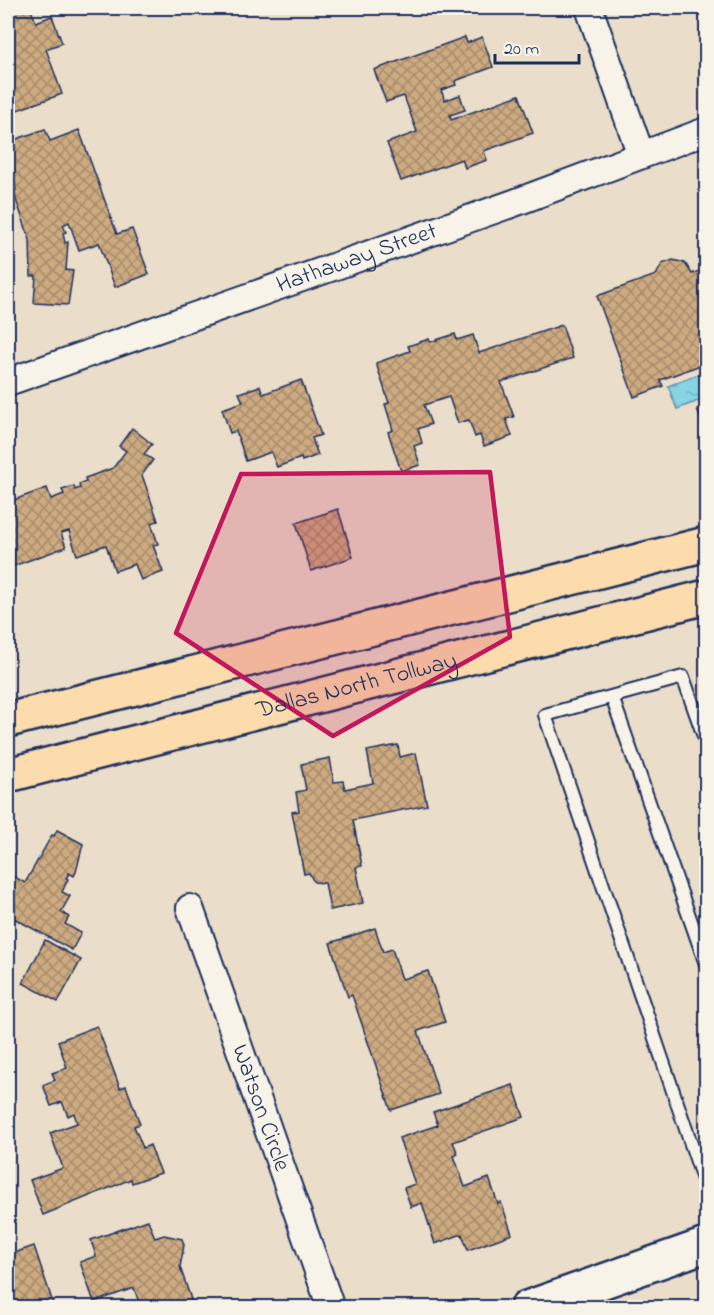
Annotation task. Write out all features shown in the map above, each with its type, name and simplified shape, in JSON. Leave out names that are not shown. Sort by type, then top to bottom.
[{"type":"highway","points":[[8,720],[706,544]]},
{"type":"highway","name":"Dallas North Tollway","points":[[8,775],[706,597]]},
{"type":"street","points":[[590,8],[641,155]]},
{"type":"street","name":"Hathaway Street","points":[[8,382],[514,203],[706,131]]},
{"type":"street","name":"Watson Circle","points":[[190,908],[331,1308]]},
{"type":"street","points":[[527,1308],[572,1300],[706,1245]]},
{"type":"lane","points":[[706,742],[683,677],[545,715],[706,1184]]},
{"type":"lane","points":[[612,697],[706,964]]},
{"type":"highlighted area","points":[[490,472],[510,637],[333,736],[176,633],[241,474]]},
{"type":"water","points":[[706,372],[706,398],[677,409],[668,386]]},
{"type":"building","points":[[8,8],[30,8],[36,22],[52,16],[62,43],[46,49],[62,94],[9,113]]},
{"type":"building","points":[[465,37],[467,43],[482,37],[493,67],[455,81],[456,85],[441,90],[445,100],[460,95],[465,110],[450,115],[451,120],[519,95],[533,133],[484,151],[487,160],[465,168],[462,159],[401,181],[387,143],[417,132],[404,96],[386,102],[374,70]]},
{"type":"building","points":[[45,129],[50,141],[79,130],[117,234],[132,229],[149,274],[115,287],[99,243],[79,250],[69,222],[63,225],[66,232],[63,233],[65,243],[68,242],[66,270],[73,271],[68,305],[34,303],[36,276],[31,276],[30,240],[13,191],[16,190],[15,186],[8,189],[8,142]]},
{"type":"building","points":[[673,260],[685,263],[692,274],[706,268],[706,363],[660,380],[663,386],[634,397],[597,296],[656,275],[662,264]]},
{"type":"building","points":[[562,325],[573,358],[501,382],[514,417],[506,419],[512,436],[484,446],[480,435],[475,437],[469,420],[458,423],[449,397],[424,405],[431,424],[418,429],[422,443],[414,446],[420,465],[401,471],[388,432],[393,430],[385,404],[389,403],[376,363],[410,351],[408,346],[429,339],[430,342],[455,334],[457,340],[473,335],[479,353]]},
{"type":"building","points":[[301,380],[321,435],[312,438],[318,455],[302,461],[301,458],[277,467],[271,452],[246,461],[236,431],[230,433],[222,409],[243,402],[239,393],[260,386],[263,394]]},
{"type":"building","points":[[706,405],[706,434],[697,409]]},
{"type":"building","points":[[132,428],[152,444],[144,454],[153,460],[142,475],[158,521],[151,523],[158,544],[153,545],[163,572],[141,580],[135,564],[115,571],[106,545],[77,555],[69,531],[61,533],[66,547],[8,568],[8,502],[47,488],[51,499],[64,494],[62,490],[74,486],[75,490],[80,488],[79,484],[86,482],[85,478],[113,468],[126,451],[119,446]]},
{"type":"building","points":[[338,509],[353,557],[311,571],[296,523]]},
{"type":"building","points":[[398,745],[400,757],[416,753],[427,805],[353,820],[362,866],[356,867],[363,903],[330,910],[325,883],[314,882],[309,873],[304,874],[292,812],[299,811],[296,792],[306,790],[301,764],[330,758],[334,782],[343,781],[345,789],[373,783],[367,751]]},
{"type":"building","points":[[57,830],[83,844],[76,872],[74,876],[69,873],[62,892],[70,896],[61,912],[69,917],[65,924],[81,933],[72,950],[8,915],[8,873],[25,883]]},
{"type":"building","points":[[375,928],[383,952],[392,949],[402,979],[428,971],[445,1022],[418,1031],[439,1094],[391,1110],[352,995],[348,997],[330,943]]},
{"type":"building","points":[[45,940],[81,960],[58,1002],[23,983]]},
{"type":"building","points":[[97,1026],[120,1088],[126,1086],[140,1124],[134,1126],[143,1148],[150,1145],[161,1173],[132,1183],[131,1179],[43,1215],[30,1180],[63,1168],[50,1133],[77,1123],[74,1113],[68,1116],[62,1102],[51,1106],[43,1085],[55,1080],[52,1073],[67,1068],[58,1041]]},
{"type":"building","points":[[513,1085],[524,1117],[453,1142],[458,1154],[454,1156],[465,1187],[489,1178],[498,1204],[501,1202],[512,1234],[468,1250],[462,1234],[435,1244],[422,1203],[411,1207],[404,1188],[415,1184],[399,1138],[438,1125],[433,1112]]},
{"type":"building","points":[[148,1220],[155,1238],[164,1235],[182,1239],[184,1245],[180,1267],[194,1308],[141,1308],[134,1288],[94,1302],[80,1262],[96,1256],[91,1240]]},
{"type":"building","points":[[34,1246],[53,1303],[39,1308],[10,1308],[8,1255]]}]
